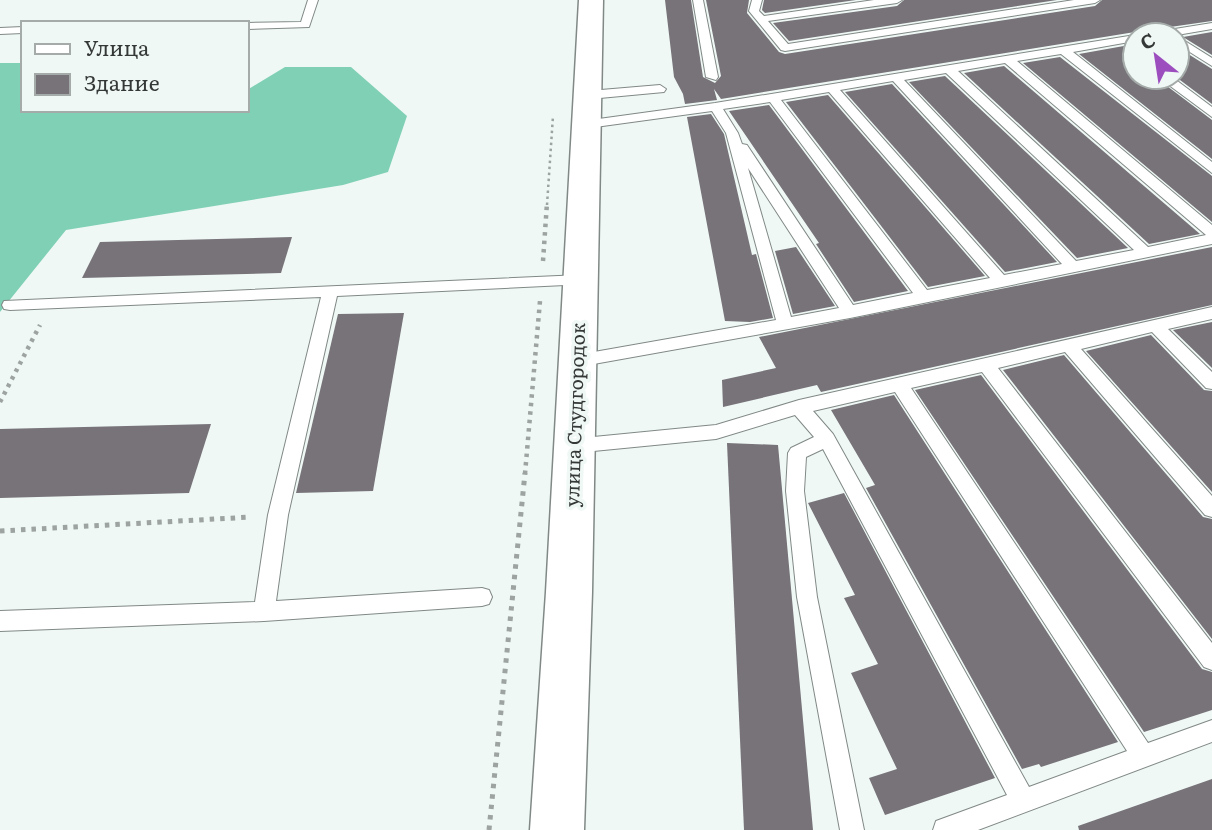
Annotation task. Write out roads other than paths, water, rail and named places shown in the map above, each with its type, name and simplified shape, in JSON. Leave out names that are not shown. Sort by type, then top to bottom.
[{"type":"street","name":"улица Студгородок","points":[[556,830],[591,0]]},
{"type":"lane","points":[[248,26],[305,25],[313,0]]},
{"type":"lane","points":[[698,0],[712,77]]},
{"type":"lane","points":[[757,0],[754,10],[785,48],[1095,0]]},
{"type":"lane","points":[[761,19],[897,0]]},
{"type":"lane","points":[[1191,30],[1212,26]]},
{"type":"lane","points":[[0,31],[21,30]]},
{"type":"lane","points":[[588,109],[715,107],[1064,50],[1121,45]]},
{"type":"lane","points":[[1064,50],[1212,169]]},
{"type":"lane","points":[[1191,50],[1212,63]]},
{"type":"lane","points":[[1008,59],[1212,233]]},
{"type":"lane","points":[[949,69],[1145,253]]},
{"type":"lane","points":[[895,77],[1073,267]]},
{"type":"lane","points":[[832,88],[1001,281]]},
{"type":"lane","points":[[588,109],[660,89]]},
{"type":"lane","points":[[1183,91],[1212,113]]},
{"type":"lane","points":[[773,97],[924,297]]},
{"type":"lane","points":[[715,107],[849,312]]},
{"type":"lane","points":[[732,132],[785,324]]},
{"type":"lane","points":[[577,361],[849,312],[1212,239]]},
{"type":"lane","points":[[10,305],[581,279]]},
{"type":"lane","points":[[264,611],[278,515],[330,291]]},
{"type":"lane","points":[[573,446],[716,432],[799,407],[1212,313]]},
{"type":"lane","points":[[1156,326],[1212,383]]},
{"type":"lane","points":[[1070,346],[1212,509]]},
{"type":"lane","points":[[986,365],[1212,660]]},
{"type":"lane","points":[[900,385],[1144,757]]},
{"type":"lane","points":[[799,407],[827,439],[1023,800]]},
{"type":"lane","points":[[827,439],[797,453],[795,491],[807,597],[852,830]]},
{"type":"lane","points":[[0,621],[264,611],[482,597]]},
{"type":"lane","points":[[945,830],[1212,731]]}]
